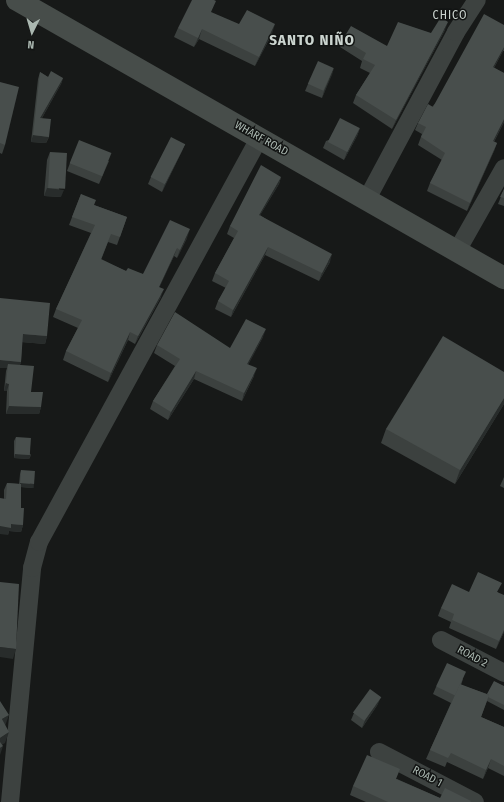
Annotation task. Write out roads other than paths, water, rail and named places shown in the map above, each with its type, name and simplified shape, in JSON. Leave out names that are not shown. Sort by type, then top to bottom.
[{"type":"main road","name":"WHARF ROAD","points":[[18,0],[504,278]]},
{"type":"street","points":[[368,199],[456,32],[477,0]]},
{"type":"street","points":[[10,802],[32,568],[41,537],[259,139]]},
{"type":"street","points":[[457,251],[504,168]]},
{"type":"street","name":"ROAD 2","points":[[441,640],[504,673]]},
{"type":"street","name":"ROAD 1","points":[[379,752],[474,802]]},
{"type":"district","name":"CHICO","points":[[450,16]]},
{"type":"district","name":"SANTO NIÑO","points":[[312,41]]}]
